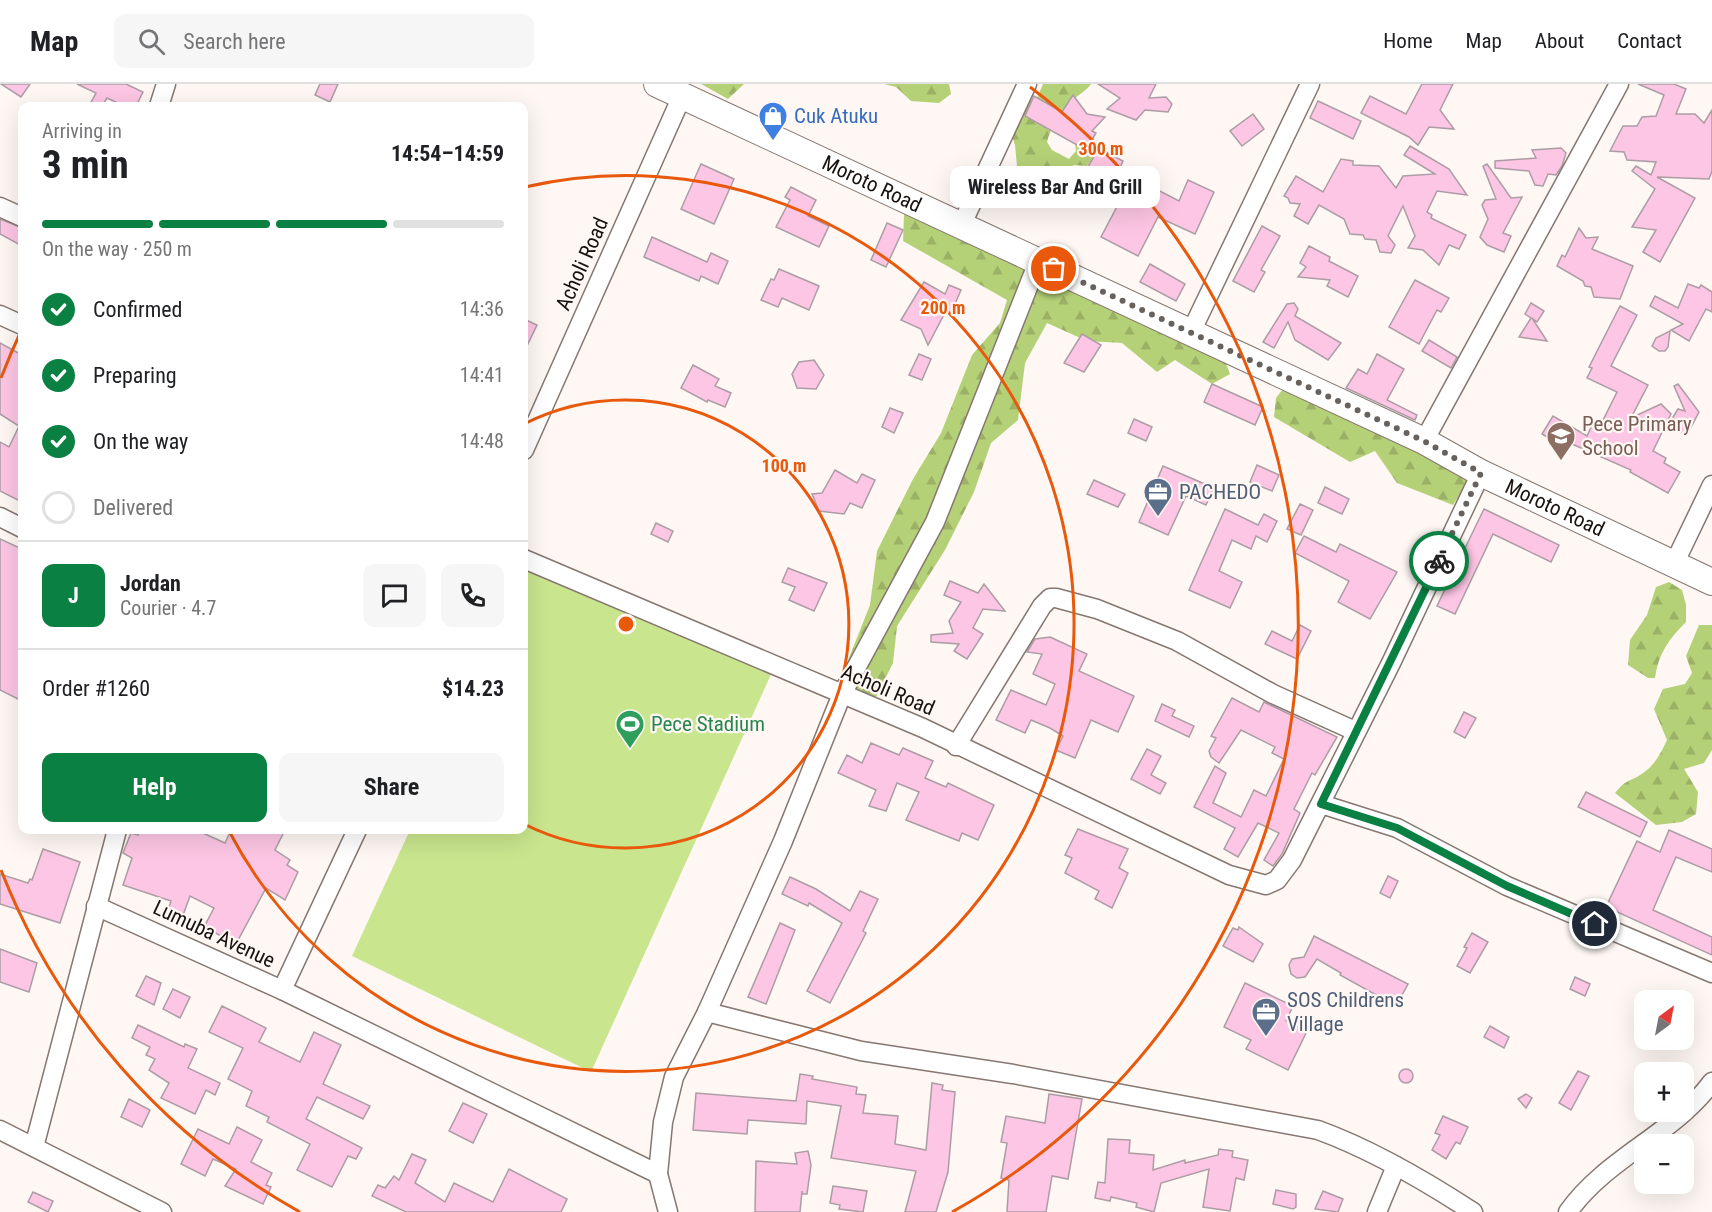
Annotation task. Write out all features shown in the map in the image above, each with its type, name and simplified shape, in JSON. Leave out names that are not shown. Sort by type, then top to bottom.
[{"type":"main road","name":"Moroto Road","points":[[657,84],[1424,441],[1481,473],[1712,582]]},
{"type":"street","points":[[160,102],[166,84]]},
{"type":"street","points":[[962,224],[1027,84]]},
{"type":"street","points":[[1190,334],[1310,84]]},
{"type":"street","points":[[1424,441],[1618,84]]},
{"type":"street","name":"Acholi Road","points":[[528,441],[682,96]]},
{"type":"street","points":[[0,207],[18,215]]},
{"type":"street","points":[[668,1212],[658,1174],[663,1122],[674,1077],[707,1012],[783,841],[842,694],[935,522],[1038,262]]},
{"type":"street","points":[[0,315],[18,324]]},
{"type":"street","name":"Acholi Road","points":[[528,561],[923,728],[956,746],[1229,875],[1266,885],[1277,880],[1292,860],[1391,663],[1481,473]]},
{"type":"street","points":[[1674,564],[1712,485]]},
{"type":"street","points":[[0,517],[18,526]]},
{"type":"street","points":[[956,746],[1042,606],[1050,598],[1097,609],[1177,641],[1273,694],[1355,731]]},
{"type":"street","points":[[1321,804],[1397,828],[1507,886],[1712,973]]},
{"type":"street","points":[[34,1147],[116,834]]},
{"type":"street","name":"Lumuba Avenue","points":[[96,906],[282,990],[355,834]]},
{"type":"street","points":[[282,990],[658,1174]]},
{"type":"street","points":[[707,1012],[861,1051],[1013,1074],[1318,1130],[1351,1142],[1473,1212]]},
{"type":"street","points":[[1568,1212],[1582,1192],[1688,1108],[1712,1082]]},
{"type":"street","points":[[0,1130],[162,1212]]},
{"type":"street","points":[[1377,1212],[1396,1166]]},
{"type":"green space","points":[[701,84],[744,84],[728,99]]},
{"type":"green space","points":[[884,84],[949,84],[951,94],[939,103],[911,101],[896,87]]},
{"type":"green space","points":[[1043,84],[1091,84],[1061,114],[1047,142],[1052,150],[1069,159],[1076,151],[1075,143],[1082,136],[1093,142],[1095,155],[1087,166],[1073,165],[1071,191],[1056,189],[1017,166],[1012,136],[1026,103],[1037,98]]},
{"type":"green space","points":[[916,200],[1014,254],[1041,281],[1056,276],[1224,358],[1230,374],[1212,384],[1175,360],[1157,372],[1122,343],[1087,341],[1047,323],[1025,363],[1018,420],[991,443],[974,492],[945,550],[897,626],[893,663],[872,705],[837,688],[870,605],[877,551],[913,479],[941,433],[972,355],[1000,323],[1007,300],[903,241],[904,215]]},
{"type":"green space","points":[[1289,381],[1474,473],[1453,505],[1397,483],[1375,451],[1350,462],[1274,417],[1276,398]]},
{"type":"green space","name":"Pece Stadium","points":[[534,557],[773,670],[591,1072],[352,956],[408,834],[528,834],[528,571]]},
{"type":"green space","points":[[1669,582],[1682,590],[1686,605],[1686,622],[1665,647],[1655,678],[1648,678],[1628,665],[1630,640],[1647,615],[1656,587]]},
{"type":"green space","points":[[1699,625],[1712,625],[1712,750],[1704,763],[1684,769],[1698,792],[1696,814],[1682,822],[1656,825],[1615,793],[1626,782],[1647,770],[1667,740],[1654,709],[1663,689],[1685,684],[1692,673],[1686,656]]},
{"type":"building","points":[[1,84],[30,84],[21,97]]},
{"type":"building","points":[[77,84],[126,84],[143,92],[138,102],[116,102],[107,98],[104,102],[91,102],[96,93]]},
{"type":"building","points":[[320,84],[338,84],[330,102],[315,95]]},
{"type":"building","points":[[1098,84],[1156,84],[1149,98],[1166,97],[1172,104],[1168,112],[1145,110],[1136,120],[1107,109],[1120,98]]},
{"type":"building","points":[[1422,84],[1453,84],[1440,110],[1454,129],[1429,127],[1418,145],[1409,137],[1361,113],[1370,96],[1406,114]]},
{"type":"building","points":[[1638,84],[1674,84],[1686,89],[1676,114],[1695,114],[1704,123],[1712,110],[1712,171],[1709,179],[1657,177],[1695,198],[1660,262],[1643,252],[1656,230],[1632,227],[1655,189],[1632,171],[1636,166],[1651,175],[1656,162],[1627,160],[1624,152],[1610,151],[1623,126],[1637,126],[1642,117],[1656,116],[1664,95]]},
{"type":"building","points":[[1073,95],[1087,114],[1105,117],[1092,131],[1096,133],[1086,150],[1025,116],[1034,96],[1062,112]]},
{"type":"building","points":[[1318,101],[1361,121],[1353,139],[1310,118]]},
{"type":"building","points":[[1253,114],[1264,129],[1242,146],[1230,131]]},
{"type":"building","points":[[1410,146],[1449,169],[1467,195],[1437,191],[1427,212],[1432,215],[1431,218],[1466,235],[1459,249],[1449,245],[1439,265],[1423,250],[1408,248],[1415,236],[1403,206],[1388,236],[1395,245],[1391,253],[1380,252],[1376,240],[1365,239],[1363,235],[1350,234],[1344,219],[1319,205],[1308,224],[1294,216],[1300,204],[1290,203],[1284,196],[1296,176],[1323,192],[1341,159],[1353,161],[1353,165],[1379,166],[1396,188],[1403,176],[1435,174],[1404,155]]},
{"type":"building","points":[[1099,148],[1123,161],[1119,170],[1179,201],[1188,180],[1214,192],[1195,234],[1158,217],[1138,256],[1101,237],[1121,199],[1082,177]]},
{"type":"building","points":[[1561,148],[1566,153],[1562,166],[1556,175],[1548,174],[1543,186],[1535,185],[1529,171],[1495,168],[1495,161],[1536,158],[1532,150]]},
{"type":"building","points":[[701,164],[734,179],[714,224],[681,209]]},
{"type":"building","points":[[1487,164],[1511,198],[1522,197],[1503,233],[1511,236],[1504,252],[1487,245],[1480,237],[1488,219],[1482,205],[1485,200],[1496,199],[1483,166]]},
{"type":"building","points":[[791,187],[816,200],[808,216],[829,226],[819,247],[776,227],[790,200],[785,197]]},
{"type":"building","points":[[0,219],[18,226],[18,244],[0,234]]},
{"type":"building","points":[[887,223],[903,230],[886,267],[871,260]]},
{"type":"building","points":[[1262,226],[1280,236],[1261,270],[1265,272],[1254,292],[1233,281]]},
{"type":"building","points":[[1579,228],[1586,238],[1598,237],[1592,249],[1633,266],[1620,299],[1594,297],[1591,287],[1585,286],[1583,281],[1557,266],[1562,255],[1565,257]]},
{"type":"building","points":[[652,237],[707,262],[711,253],[728,261],[718,284],[701,276],[699,281],[644,257]]},
{"type":"building","points":[[1309,246],[1330,257],[1329,261],[1358,276],[1348,297],[1327,286],[1330,280],[1298,277],[1306,267],[1300,263]]},
{"type":"building","points":[[1150,264],[1185,284],[1176,301],[1140,282]]},
{"type":"building","points":[[779,269],[819,286],[809,310],[782,298],[778,307],[761,300],[771,279],[774,280]]},
{"type":"building","points":[[1415,280],[1449,298],[1441,312],[1437,310],[1419,344],[1389,327]]},
{"type":"building","points":[[924,282],[945,294],[949,285],[961,290],[951,313],[946,311],[928,345],[921,329],[901,320]]},
{"type":"building","points":[[1688,284],[1699,288],[1701,285],[1712,292],[1712,312],[1706,309],[1689,341],[1671,330],[1683,324],[1650,306],[1655,296],[1678,308]]},
{"type":"building","points":[[1294,303],[1298,309],[1295,316],[1341,343],[1328,360],[1295,340],[1288,322],[1274,348],[1263,342],[1287,304]]},
{"type":"building","points":[[1531,303],[1544,311],[1537,322],[1532,318],[1547,341],[1519,337],[1531,318],[1525,314]]},
{"type":"building","points":[[1620,306],[1637,315],[1611,366],[1648,385],[1631,418],[1661,404],[1671,414],[1653,451],[1666,458],[1664,463],[1680,472],[1668,493],[1630,472],[1631,470],[1572,444],[1568,450],[1542,434],[1553,416],[1587,436],[1593,423],[1600,426],[1617,392],[1587,378],[1592,368],[1589,367]]},
{"type":"building","points":[[528,321],[537,325],[528,344]]},
{"type":"building","points":[[1670,331],[1668,347],[1665,351],[1659,351],[1652,346],[1656,338]]},
{"type":"building","points":[[1082,334],[1101,345],[1084,372],[1064,363]]},
{"type":"building","points":[[1429,340],[1457,357],[1451,368],[1422,351]]},
{"type":"building","points":[[0,343],[18,353],[18,425],[0,414]]},
{"type":"building","points":[[919,354],[931,359],[922,380],[909,375]]},
{"type":"building","points":[[1377,354],[1404,369],[1387,400],[1417,415],[1415,420],[1346,388],[1358,369],[1367,374]]},
{"type":"building","points":[[814,360],[824,375],[816,389],[797,388],[792,374],[799,362]]},
{"type":"building","points":[[693,365],[719,379],[715,386],[731,393],[725,407],[708,400],[707,402],[681,388]]},
{"type":"building","points":[[1212,384],[1263,407],[1255,425],[1204,402]]},
{"type":"building","points":[[1678,384],[1699,412],[1688,433],[1680,432],[1673,417],[1678,409],[1685,411],[1674,386]]},
{"type":"building","points":[[890,408],[903,413],[894,433],[882,427]]},
{"type":"building","points":[[1134,419],[1152,427],[1146,441],[1128,433]]},
{"type":"building","points":[[18,428],[18,500],[0,491],[0,442],[9,447]]},
{"type":"building","points":[[1257,465],[1279,475],[1272,491],[1250,482]]},
{"type":"building","points":[[1163,466],[1214,488],[1206,505],[1186,496],[1168,535],[1139,522]]},
{"type":"building","points":[[835,470],[857,483],[862,474],[875,480],[862,508],[850,503],[844,514],[819,511],[812,494],[822,493]]},
{"type":"building","points":[[1094,480],[1125,494],[1118,507],[1087,494]]},
{"type":"building","points":[[1325,487],[1349,499],[1342,514],[1318,503]]},
{"type":"building","points":[[1300,504],[1313,510],[1301,535],[1287,529]]},
{"type":"building","points":[[1225,509],[1258,525],[1264,514],[1277,521],[1267,542],[1256,536],[1251,549],[1232,540],[1219,571],[1242,582],[1230,608],[1189,590]]},
{"type":"building","points":[[1484,509],[1559,545],[1551,562],[1493,534],[1455,614],[1437,606]]},
{"type":"building","points":[[656,523],[673,531],[668,542],[651,534]]},
{"type":"building","points":[[1304,536],[1336,552],[1340,544],[1397,572],[1370,619],[1338,602],[1349,581],[1295,553]]},
{"type":"building","points":[[0,539],[18,547],[18,699],[0,690]]},
{"type":"building","points":[[788,568],[827,583],[814,611],[789,600],[795,587],[782,582]]},
{"type":"building","points":[[950,581],[978,593],[984,584],[1005,611],[983,609],[973,628],[983,634],[967,659],[954,651],[959,644],[931,642],[931,635],[953,633],[949,621],[961,602],[944,595]]},
{"type":"building","points":[[1300,625],[1311,631],[1297,659],[1265,644],[1272,631],[1292,641]]},
{"type":"building","points":[[1050,637],[1087,654],[1079,671],[1134,696],[1118,732],[1091,720],[1075,758],[1056,750],[1063,736],[1050,728],[1031,720],[1025,733],[996,720],[1011,690],[1046,705],[1055,684],[1033,674],[1042,654],[1027,652],[1035,639]]},
{"type":"building","points":[[1232,698],[1259,712],[1264,702],[1337,737],[1315,775],[1312,773],[1294,809],[1300,813],[1282,854],[1273,866],[1264,860],[1279,833],[1258,823],[1238,857],[1224,849],[1235,828],[1194,807],[1215,766],[1226,773],[1213,803],[1241,817],[1254,790],[1266,796],[1284,759],[1272,753],[1275,747],[1241,730],[1219,763],[1211,757],[1209,751],[1216,738],[1211,736]]},
{"type":"building","points":[[1162,704],[1175,710],[1172,716],[1194,726],[1189,737],[1155,721]]},
{"type":"building","points":[[1464,712],[1476,718],[1465,738],[1454,732]]},
{"type":"building","points":[[871,743],[899,755],[903,748],[933,761],[925,778],[946,787],[948,783],[994,805],[978,840],[962,833],[959,841],[906,820],[919,792],[897,783],[886,811],[869,806],[876,790],[838,773],[847,755],[862,763]]},
{"type":"building","points":[[1147,749],[1161,756],[1151,775],[1166,783],[1160,794],[1131,779]]},
{"type":"building","points":[[1586,792],[1647,822],[1640,837],[1578,807]]},
{"type":"building","points":[[1078,829],[1128,849],[1119,868],[1128,873],[1112,908],[1095,899],[1099,891],[1065,873],[1072,858],[1065,855]]},
{"type":"building","points":[[1669,830],[1712,849],[1712,872],[1676,857],[1653,910],[1712,937],[1712,955],[1606,907],[1637,841],[1660,852]]},
{"type":"building","points":[[131,834],[205,834],[225,843],[229,834],[283,834],[275,850],[290,860],[287,865],[298,872],[285,900],[266,888],[236,944],[204,927],[214,908],[190,896],[182,918],[167,913],[171,901],[123,885],[132,858],[123,853]]},
{"type":"building","points":[[43,849],[80,862],[60,923],[0,904],[0,874],[28,883],[30,879],[32,880]]},
{"type":"building","points":[[1388,876],[1398,881],[1390,898],[1380,893]]},
{"type":"building","points":[[790,877],[816,889],[850,911],[860,891],[878,899],[863,931],[866,933],[830,1003],[807,991],[842,923],[809,903],[808,906],[782,894]]},
{"type":"building","points":[[780,923],[795,930],[766,1004],[748,997]]},
{"type":"building","points":[[1239,927],[1263,944],[1253,962],[1223,946],[1233,928],[1238,930]]},
{"type":"building","points":[[1472,933],[1488,942],[1470,973],[1457,966]]},
{"type":"building","points":[[1314,936],[1408,984],[1396,1006],[1340,975],[1341,973],[1317,959],[1305,977],[1297,978],[1291,974],[1289,965],[1292,959],[1304,957]]},
{"type":"building","points":[[0,949],[37,963],[29,992],[0,982]]},
{"type":"building","points":[[146,976],[161,983],[154,1005],[136,996]]},
{"type":"building","points":[[1575,977],[1590,984],[1585,996],[1570,989]]},
{"type":"building","points":[[1245,983],[1293,1006],[1286,1021],[1307,1031],[1288,1070],[1246,1049],[1251,1040],[1224,1027]]},
{"type":"building","points":[[173,989],[190,997],[180,1018],[163,1009]]},
{"type":"building","points":[[222,1006],[266,1028],[259,1042],[300,1062],[314,1032],[341,1045],[323,1084],[370,1106],[363,1119],[317,1097],[306,1119],[362,1148],[356,1159],[348,1156],[332,1187],[297,1170],[310,1144],[267,1122],[269,1117],[246,1106],[252,1091],[228,1079],[243,1048],[209,1032]]},
{"type":"building","points":[[138,1025],[184,1047],[185,1044],[197,1049],[188,1068],[220,1083],[215,1095],[206,1090],[195,1114],[161,1098],[169,1083],[149,1070],[155,1059],[146,1055],[150,1047],[132,1038]]},
{"type":"building","points":[[1490,1026],[1509,1037],[1504,1048],[1484,1037]]},
{"type":"building","points":[[1403,1069],[1409,1069],[1413,1076],[1409,1083],[1403,1083],[1399,1079],[1399,1073]]},
{"type":"building","points":[[1578,1071],[1589,1076],[1571,1110],[1559,1103]]},
{"type":"building","points":[[800,1074],[813,1076],[812,1079],[857,1087],[856,1094],[866,1095],[863,1113],[898,1116],[895,1144],[926,1150],[932,1083],[943,1085],[942,1090],[955,1092],[948,1172],[936,1212],[905,1212],[916,1171],[831,1158],[841,1106],[807,1101],[806,1124],[748,1120],[747,1134],[693,1130],[696,1093],[796,1101]]},
{"type":"building","points":[[1049,1094],[1082,1099],[1068,1179],[1052,1176],[1046,1212],[1007,1212],[1009,1180],[1001,1178],[1007,1143],[1001,1142],[1006,1116],[1045,1123]]},
{"type":"building","points":[[1526,1094],[1532,1098],[1526,1108],[1518,1099]]},
{"type":"building","points":[[129,1099],[150,1110],[142,1127],[121,1117]]},
{"type":"building","points":[[463,1103],[487,1114],[473,1143],[449,1131]]},
{"type":"building","points":[[1443,1116],[1468,1127],[1460,1144],[1456,1142],[1446,1159],[1432,1150],[1440,1135],[1435,1133]]},
{"type":"building","points":[[237,1127],[262,1140],[251,1162],[272,1173],[266,1185],[271,1187],[263,1204],[225,1186],[236,1169],[213,1159],[205,1176],[181,1164],[198,1129],[229,1144]]},
{"type":"building","points":[[1108,1139],[1130,1140],[1129,1153],[1154,1155],[1153,1170],[1185,1160],[1185,1163],[1218,1155],[1219,1149],[1233,1151],[1232,1157],[1248,1160],[1244,1180],[1236,1178],[1230,1211],[1203,1207],[1209,1169],[1161,1183],[1154,1212],[1136,1207],[1137,1203],[1111,1197],[1110,1201],[1095,1198],[1098,1182],[1105,1183]]},
{"type":"building","points":[[808,1151],[811,1165],[807,1194],[802,1194],[802,1191],[800,1212],[755,1212],[756,1161],[797,1164],[795,1153]]},
{"type":"building","points":[[412,1154],[426,1160],[415,1183],[445,1202],[454,1183],[493,1202],[509,1169],[567,1199],[561,1212],[406,1212],[372,1196],[378,1185],[385,1188],[394,1176],[399,1180]]},
{"type":"building","points":[[833,1186],[867,1191],[863,1212],[839,1209],[840,1205],[830,1203]]},
{"type":"building","points":[[1276,1190],[1296,1194],[1296,1207],[1293,1209],[1273,1204]]},
{"type":"building","points":[[1323,1191],[1343,1199],[1338,1212],[1315,1209]]},
{"type":"building","points":[[33,1192],[53,1201],[48,1212],[28,1202]]},
{"type":"way so far","points":[[1054,269],[1424,441],[1481,473],[1439,561]]},
{"type":"place","name":"Cuk Atuku","points":[[773,142]]},
{"type":"place","name":"Wireless Bar And Grill","points":[[1054,269]]},
{"type":"place","name":"Pece Primary School","points":[[1561,462]]},
{"type":"place","name":"PACHEDO","points":[[1158,518]]},
{"type":"place","name":"Pece Stadium","points":[[630,750]]},
{"type":"place","name":"SOS Childrens Village","points":[[1266,1038]]},
{"type":"route","points":[[1439,561],[1321,804],[1397,828],[1507,886],[1595,924]]}]
